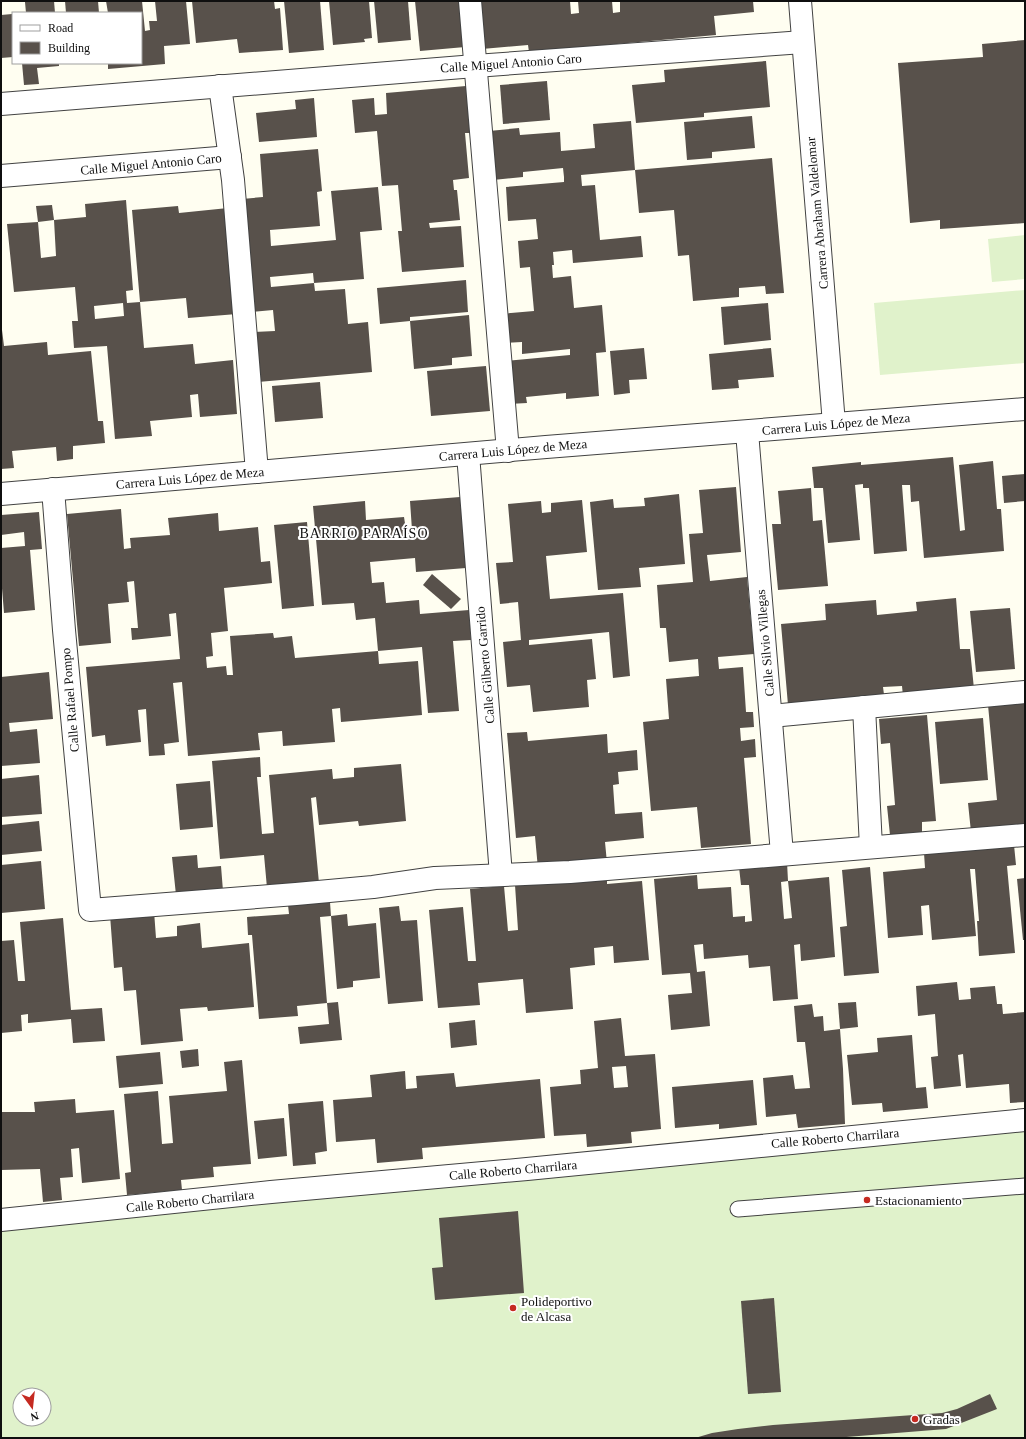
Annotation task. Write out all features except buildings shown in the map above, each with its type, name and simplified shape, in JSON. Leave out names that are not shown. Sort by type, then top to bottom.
[{"type":"street","points":[[470,1],[508,451]]},
{"type":"street","name":"Carrera Abraham Valdelomar","points":[[800,1],[834,424]]},
{"type":"street","name":"Calle Miguel Antonio Caro","points":[[1,104],[475,66],[803,42]]},
{"type":"street","name":"Calle Miguel Antonio Caro","points":[[1,176],[230,157],[220,86]]},
{"type":"street","points":[[230,157],[257,472]]},
{"type":"street","name":"Carrera Luis López de Meza","points":[[1,494],[468,454],[1025,409]]},
{"type":"street","name":"Calle Silvio Villegas","points":[[747,432],[782,854]]},
{"type":"street","name":"Calle Gilberto Garrido","points":[[468,454],[501,875]]},
{"type":"street","name":"Calle Rafael Pompo","points":[[53,490],[64,630],[90,910],[296,894],[435,878],[501,875]]},
{"type":"street","points":[[771,716],[1025,692]]},
{"type":"street","points":[[864,707],[871,847]]},
{"type":"street","points":[[501,875],[570,872],[1025,835]]},
{"type":"street","name":"Calle Roberto Charrilara","points":[[1,1220],[263,1193],[527,1169],[1025,1120]]},
{"type":"lane","points":[[738,1209],[1025,1186]]},
{"type":"green space","points":[[1025,235],[1025,279],[992,282],[988,239]]},
{"type":"green space","points":[[1025,290],[1025,363],[880,375],[874,303]]},
{"type":"green space","name":"Polideportivo de Alcasa","points":[[1025,1120],[1025,1438],[1,1438],[1,1220]]},
{"type":"place","name":"Estacionamiento","points":[[867,1200]]},
{"type":"place","name":"Polideportivo de Alcasa","points":[[513,1308]]},
{"type":"place","name":"Gradas","points":[[915,1419]]},
{"type":"district","name":"BARRIO PARAÍSO","points":[[364,533]]}]
